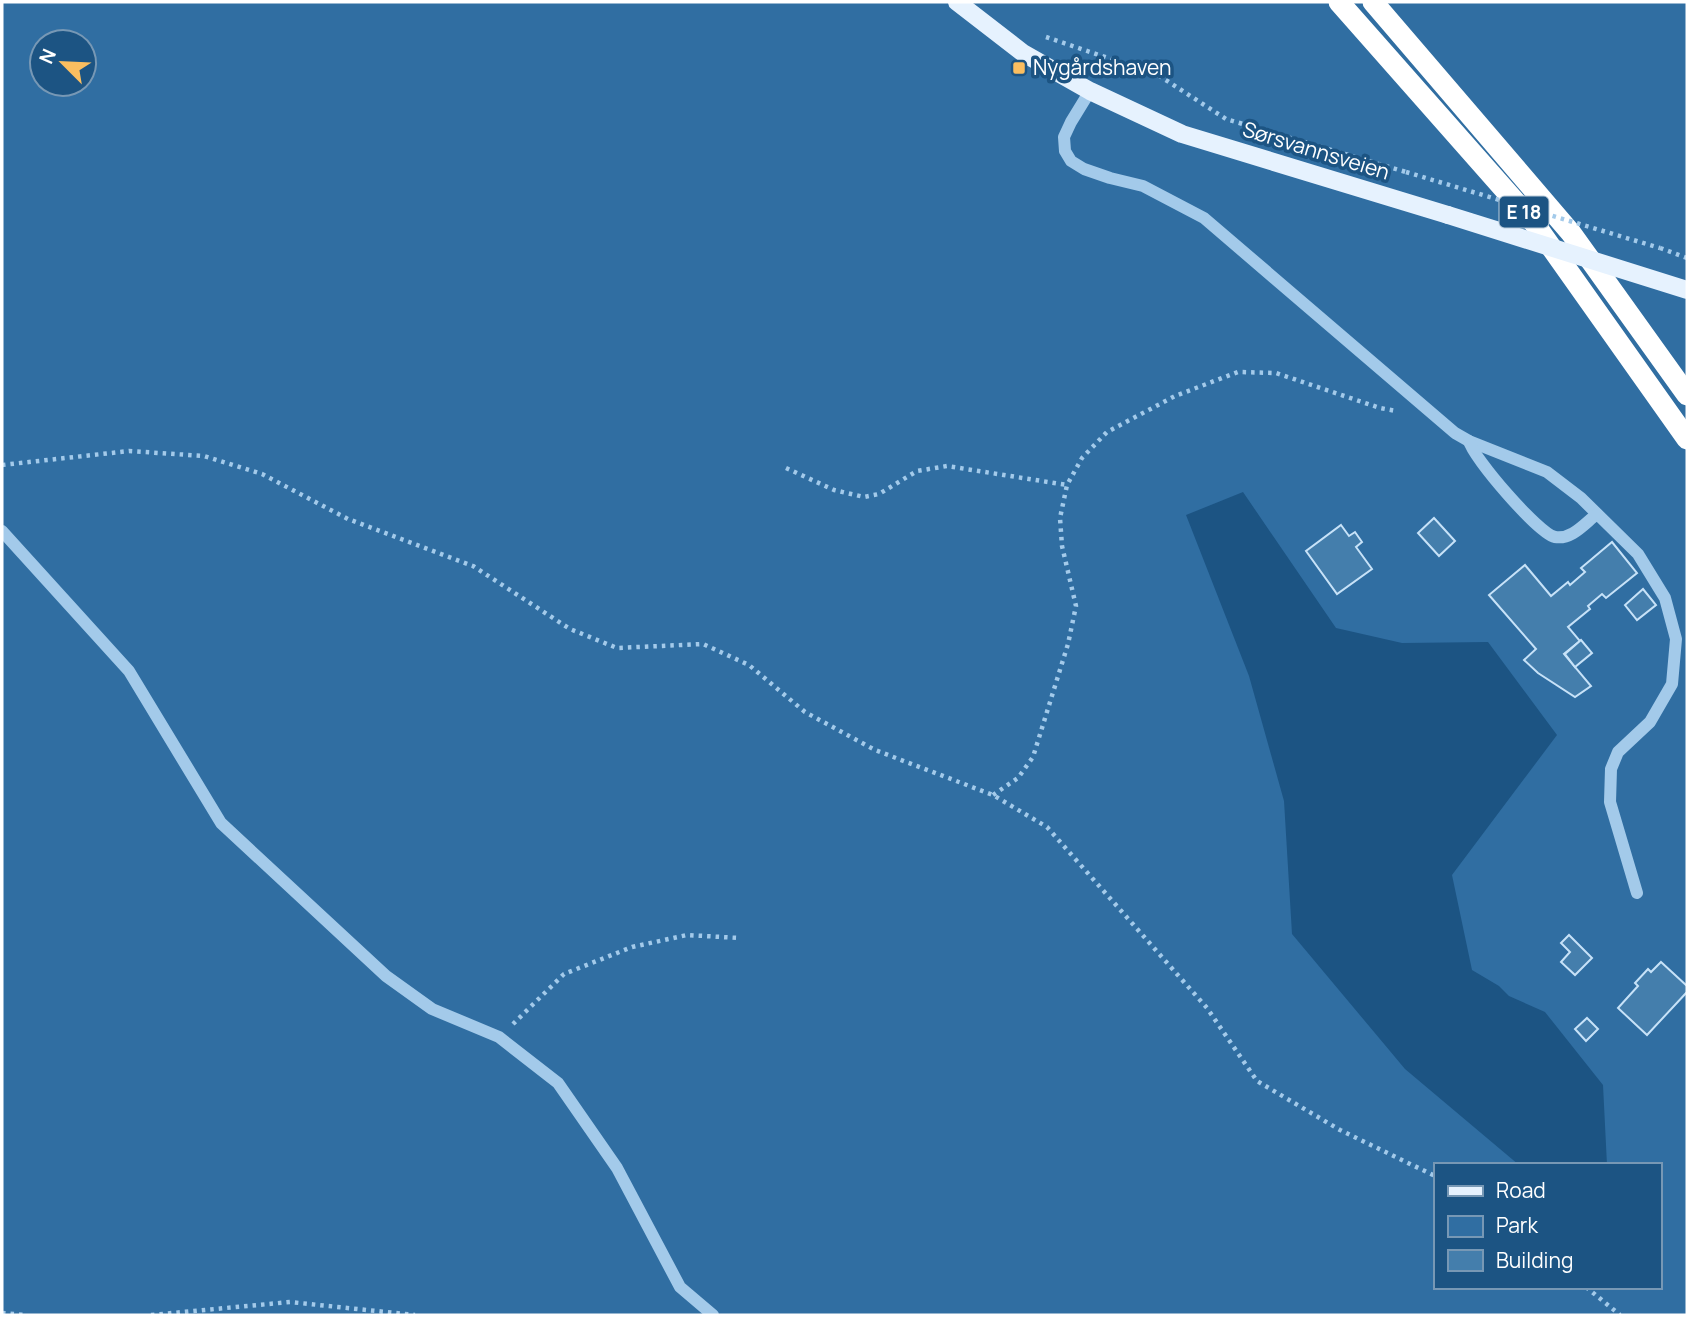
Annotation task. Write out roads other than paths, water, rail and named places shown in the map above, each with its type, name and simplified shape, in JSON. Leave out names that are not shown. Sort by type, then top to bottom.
[{"type":"highway","name":"E 18","points":[[1339,2],[1534,223],[1687,439]]},
{"type":"highway","name":"E 18","points":[[1373,2],[1571,233],[1687,395]]},
{"type":"main road","name":"Sørsvannsveien","points":[[957,2],[1023,53],[1090,91],[1182,134],[1687,290]]},
{"type":"lane","points":[[1090,91],[1064,137],[1065,150],[1071,161],[1084,169],[1143,186],[1205,218],[1434,416],[1469,441],[1547,472],[1581,498],[1638,554],[1665,598],[1676,639],[1672,684],[1650,722],[1618,752],[1611,769],[1610,802],[1637,893]]},
{"type":"lane","points":[[1469,441],[1470,447],[1487,470],[1536,526],[1547,534],[1557,537],[1573,534],[1597,514]]},
{"type":"lane","points":[[2,531],[129,671],[221,823],[386,976],[432,1009],[499,1037],[558,1083],[617,1168],[680,1287],[713,1315]]},
{"type":"place","name":"Nygårdshaven","points":[[1019,68]]}]
